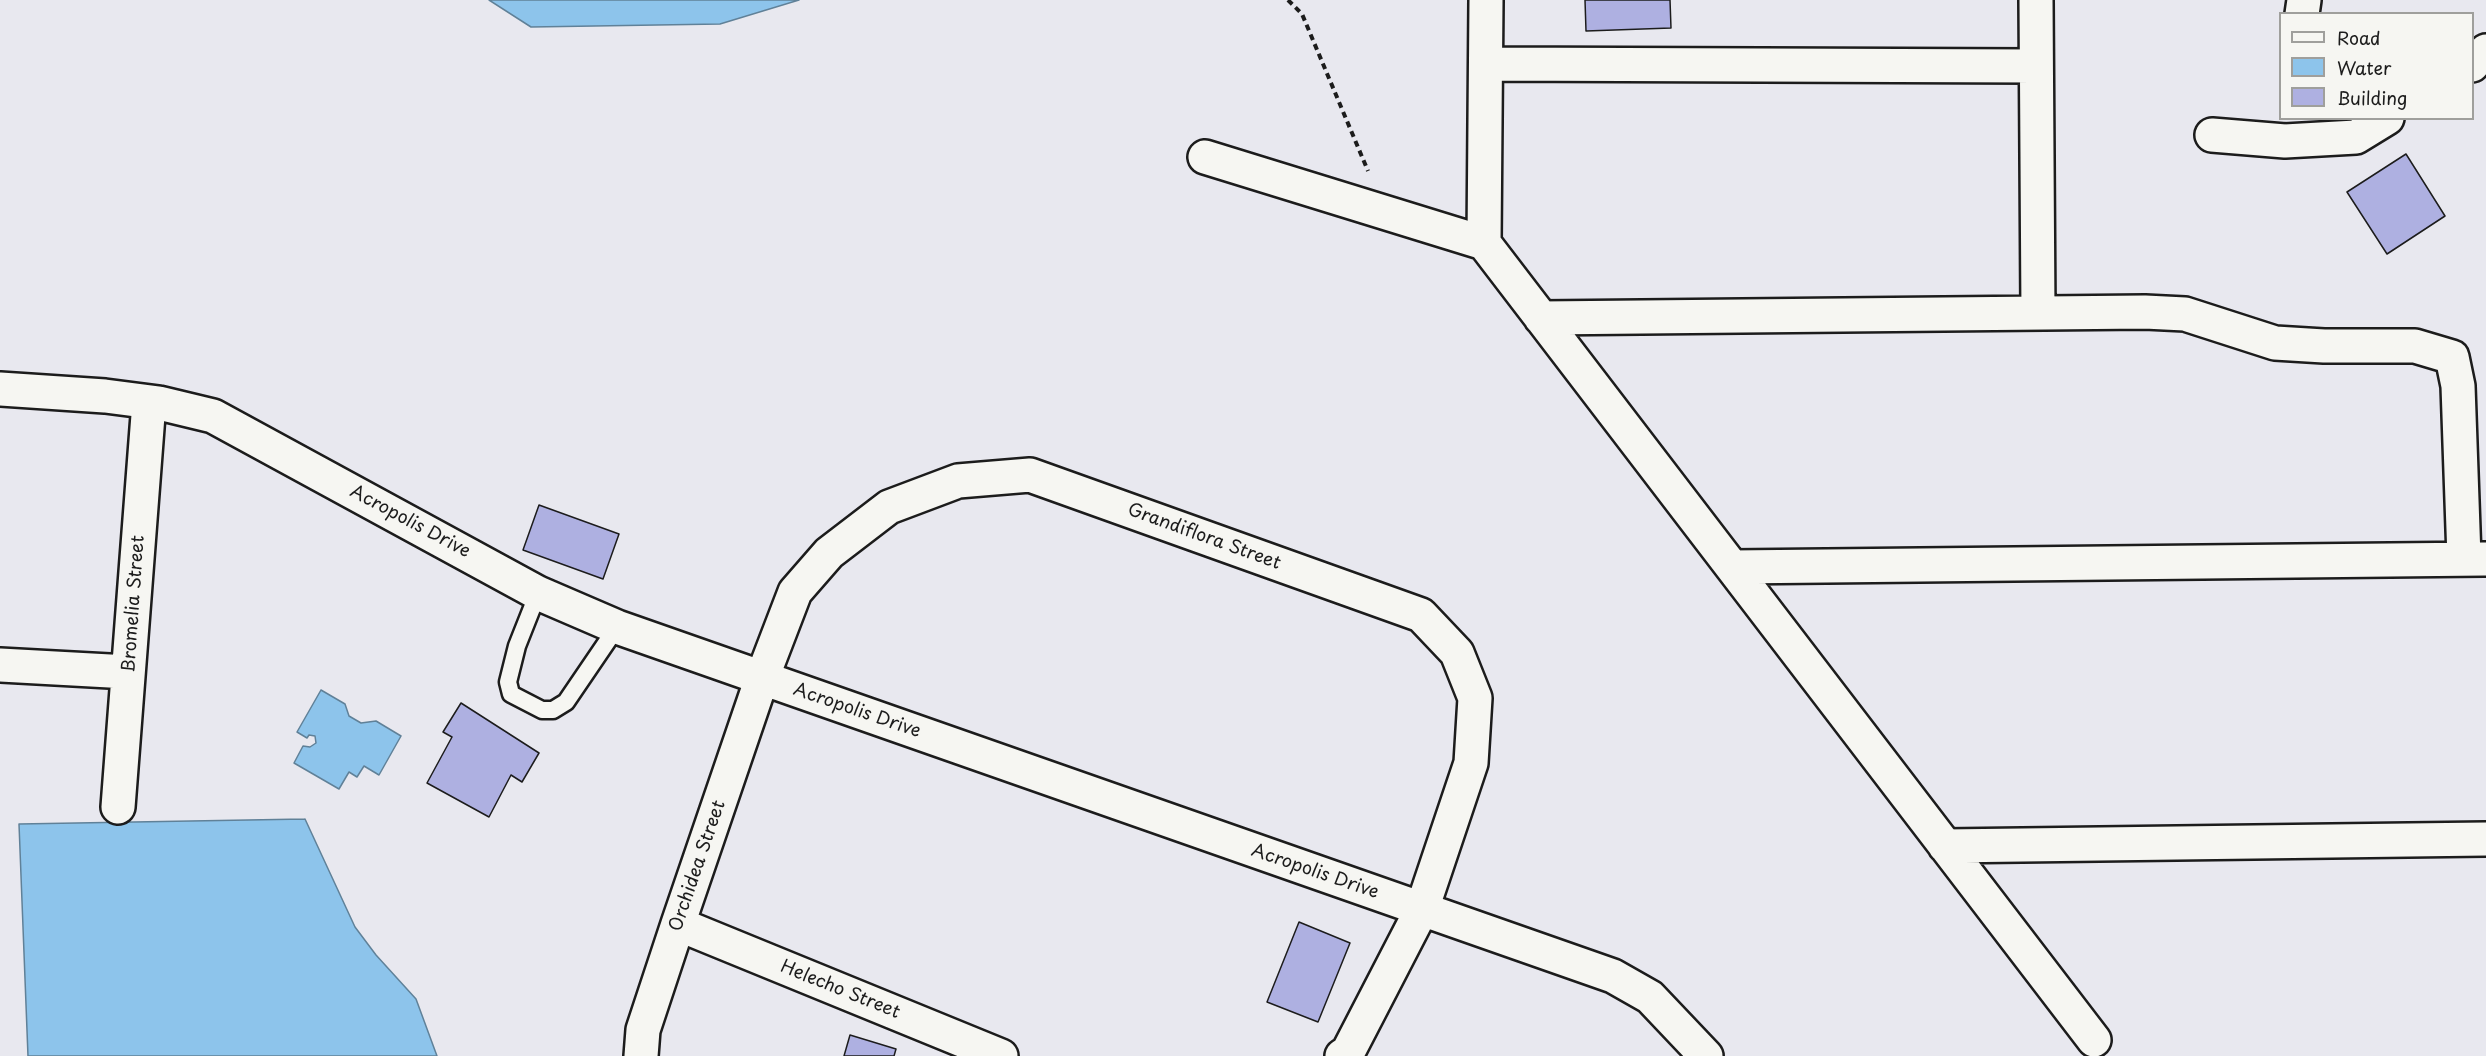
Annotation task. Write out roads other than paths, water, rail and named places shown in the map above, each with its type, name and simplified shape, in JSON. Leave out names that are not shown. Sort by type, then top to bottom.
[{"type":"street","points":[[1484,243],[1486,0]]},
{"type":"street","points":[[2036,0],[2038,313]]},
{"type":"street","points":[[2474,63],[2486,51]]},
{"type":"street","points":[[1486,64],[2036,66]]},
{"type":"street","points":[[2212,135],[2287,130],[2356,137],[2384,120]]},
{"type":"street","points":[[1205,157],[1484,243],[2094,1040]]},
{"type":"street","points":[[1541,318],[2038,313],[2185,314],[2276,342],[2324,346],[2415,346],[2452,357],[2458,386],[2475,558],[1732,567]]},
{"type":"street","name":"Acropolis Drive","points":[[0,389],[105,396],[149,402],[213,416],[461,549],[538,593],[617,627],[1613,976],[1650,996],[1706,1056]]},
{"type":"street","name":"Bromelia Street","points":[[118,807],[149,402]]},
{"type":"street","name":"Grandiflora Street","points":[[762,678],[795,592],[829,553],[889,507],[958,481],[1030,475],[1421,615],[1457,653],[1475,698],[1471,763],[1422,909]]},
{"type":"street","points":[[0,665],[128,672]]},
{"type":"street","name":"Orchidea Street","points":[[641,1056],[644,1030],[762,678]]},
{"type":"street","points":[[1945,846],[2486,839]]},
{"type":"street","points":[[1342,1056],[1348,1052],[1422,909]]},
{"type":"street","name":"Helecho Street","points":[[678,924],[1001,1056]]},
{"type":"lane","points":[[538,593],[517,646],[508,682],[511,694],[542,710],[553,710],[566,702],[617,627]]},
{"type":"water","points":[[489,0],[799,0],[720,24],[531,27]]},
{"type":"water","points":[[321,690],[345,704],[349,716],[361,723],[376,721],[401,736],[379,775],[364,766],[357,777],[349,772],[339,789],[294,763],[303,746],[310,747],[316,743],[315,736],[309,735],[307,738],[297,732]]},
{"type":"water","points":[[305,819],[355,927],[376,955],[416,999],[437,1056],[28,1056],[19,824]]}]
